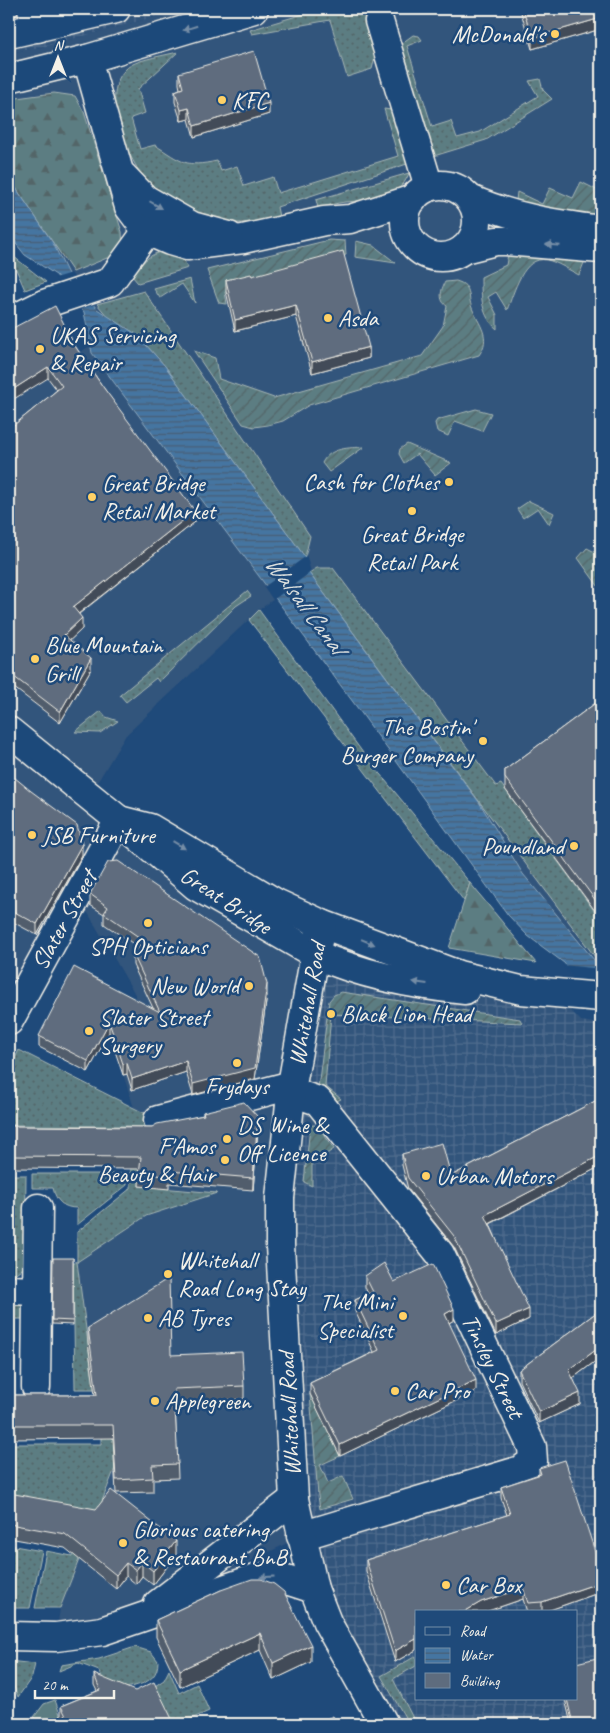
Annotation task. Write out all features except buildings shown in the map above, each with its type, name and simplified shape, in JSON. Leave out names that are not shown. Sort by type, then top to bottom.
[{"type":"main road","points":[[9,34],[35,18],[116,9]]},
{"type":"main road","points":[[9,78],[87,59],[254,9]]},
{"type":"main road","points":[[379,21],[421,193]]},
{"type":"main road","points":[[87,59],[129,206],[147,231],[187,246],[244,239],[324,221],[350,219],[440,185],[451,186],[462,191],[476,209],[478,221],[476,233],[464,249]]},
{"type":"main road","points":[[121,173],[145,199],[192,226],[244,239]]},
{"type":"main road","points":[[421,193],[406,212],[405,224],[415,247],[425,254],[437,258],[450,257],[464,249],[496,241],[601,250]]},
{"type":"main road","points":[[470,199],[516,216],[601,230]]},
{"type":"main road","points":[[350,219],[375,225],[411,240]]},
{"type":"main road","points":[[9,321],[44,304],[110,282],[147,231]]},
{"type":"main road","name":"Great Bridge","points":[[9,731],[119,820],[196,886],[318,940]]},
{"type":"main road","name":"Great Bridge","points":[[119,820],[150,828],[276,903],[318,940]]},
{"type":"main road","name":"Slater Street","points":[[9,1021],[119,820]]},
{"type":"main road","points":[[318,940],[343,967],[390,979],[463,990],[521,990],[601,997]]},
{"type":"main road","name":"Whitehall Road","points":[[318,940],[292,1089],[280,1198],[280,1245],[294,1499],[314,1589],[327,1622],[384,1724]]},
{"type":"main road","name":"Whitehall Road","points":[[158,1120],[292,1089]]},
{"type":"main road","name":"Tinsley Street","points":[[292,1089],[318,1101],[440,1254],[532,1447],[533,1461],[521,1470],[301,1536]]},
{"type":"main road","points":[[36,1387],[38,1208]]},
{"type":"main road","points":[[9,1290],[37,1291]]},
{"type":"main road","points":[[144,1615],[294,1499]]},
{"type":"main road","points":[[9,1636],[56,1636],[102,1631],[256,1578],[277,1577],[314,1589]]},
{"type":"shaded area","points":[[9,9],[184,9],[47,46],[9,53]]},
{"type":"shaded area","points":[[184,9],[601,9],[601,969],[576,967],[293,585],[259,610],[126,735],[89,796],[318,941],[301,1536],[144,1615],[56,1637],[60,1608],[115,1468],[92,1373],[77,1262],[146,1216],[215,1194],[139,1186],[144,1113],[134,1108],[111,1037],[150,1024],[128,1009],[136,996],[88,913],[73,905],[9,996],[9,394],[107,336],[9,208],[9,53],[47,46]]},
{"type":"shaded area","points":[[318,941],[416,973],[554,994],[581,1021],[601,1024],[601,1724],[384,1724],[314,1589],[280,1245]]},
{"type":"green space","points":[[320,9],[400,9],[387,12],[372,69],[347,77],[330,20],[252,34],[250,30]]},
{"type":"green space","points":[[413,35],[419,36],[422,40],[407,46],[432,127],[451,121],[457,138],[480,132],[538,96],[529,81],[540,79],[543,90],[552,99],[486,140],[434,156],[400,51],[402,43]]},
{"type":"green space","points":[[178,52],[138,89],[145,113],[131,118],[140,149],[155,145],[184,162],[198,164],[217,161],[221,171],[237,166],[244,186],[273,177],[278,193],[398,156],[384,109],[391,110],[396,119],[410,163],[277,207],[279,217],[251,222],[222,223],[188,213],[159,194],[139,171],[124,140],[115,106],[116,90],[121,76],[131,65],[147,59]]},
{"type":"green space","points":[[54,93],[75,96],[84,112],[122,232],[123,251],[114,262],[107,258],[73,272],[9,178],[9,99]]},
{"type":"green space","points":[[409,173],[398,189],[391,194],[364,201],[342,202],[318,208],[316,200]]},
{"type":"green space","points":[[581,182],[601,192],[601,218],[515,210],[517,192],[542,204],[550,188],[573,198]]},
{"type":"green space","points":[[329,240],[345,241],[346,255],[280,271],[251,285],[225,292],[227,304],[219,303],[207,270]]},
{"type":"green space","points":[[356,241],[373,245],[396,263],[355,257]]},
{"type":"green space","points":[[509,249],[601,255],[601,265],[586,258],[579,275],[547,260],[539,260],[532,263],[516,285],[507,310],[496,292],[488,297],[497,315],[497,329],[488,318],[483,306],[481,277],[506,265]]},
{"type":"green space","points":[[164,251],[183,259],[188,268],[138,283],[132,276],[139,267],[149,257]]},
{"type":"green space","points":[[9,253],[46,282],[25,290]]},
{"type":"green space","points":[[190,279],[195,303],[182,284],[160,298],[154,289]]},
{"type":"green space","points":[[456,281],[467,288],[472,308],[483,331],[483,349],[479,355],[309,405],[283,421],[254,427],[243,424],[194,351],[215,358],[219,379],[274,398],[422,356],[443,326],[447,306],[441,298],[445,282]]},
{"type":"green space","points":[[144,291],[310,536],[305,557],[165,366],[136,334],[108,317],[97,304]]},
{"type":"green space","points":[[476,409],[491,413],[482,431],[455,421],[448,436],[437,431],[435,423],[437,420]]},
{"type":"green space","points":[[407,444],[451,463],[435,475],[417,454],[404,463],[399,454],[400,449]]},
{"type":"green space","points":[[364,447],[329,472],[322,463],[330,454],[340,449]]},
{"type":"green space","points":[[529,501],[554,513],[549,524],[538,508],[523,518],[517,509]]},
{"type":"green space","points":[[587,548],[601,555],[601,590],[578,558]]},
{"type":"green space","points":[[317,568],[333,568],[496,786],[501,784],[601,920],[601,965],[309,573]]},
{"type":"green space","points":[[247,591],[251,596],[236,606],[159,682],[156,678],[126,702],[120,695]]},
{"type":"green space","points":[[259,610],[366,757],[470,883],[464,901],[249,620]]},
{"type":"green space","points":[[101,711],[106,717],[118,721],[100,733],[75,732]]},
{"type":"green space","points":[[470,883],[536,963],[449,948]]},
{"type":"green space","points":[[341,992],[520,1019],[522,1023],[331,1014],[325,1086],[341,1099],[330,1104],[318,1088],[329,1001],[334,995]]},
{"type":"green space","points":[[19,1050],[144,1113],[149,1112],[139,1186],[217,1193],[146,1216],[77,1262],[77,1232],[131,1188],[131,1126],[9,1125],[9,1070]]},
{"type":"green space","points":[[313,1125],[318,1126],[334,1149],[312,1164],[312,1186],[304,1182],[310,1127]]},
{"type":"green space","points":[[32,1174],[127,1174],[127,1185],[77,1225],[77,1208],[68,1207],[61,1203],[56,1197],[53,1188],[32,1188]]},
{"type":"green space","points":[[12,1175],[26,1175],[25,1266],[12,1276]]},
{"type":"green space","points":[[73,1262],[77,1262],[92,1373],[98,1389],[75,1389]]},
{"type":"green space","points":[[9,1305],[25,1305],[32,1319],[10,1319],[9,1389]]},
{"type":"green space","points":[[310,1394],[340,1456],[320,1465],[328,1483],[343,1476],[353,1499],[320,1509],[318,1496]]},
{"type":"green space","points":[[101,1409],[113,1431],[115,1468],[60,1608],[35,1608],[46,1551],[72,1556],[81,1512],[9,1498],[9,1444],[101,1444]]},
{"type":"green space","points":[[9,1545],[42,1551],[30,1608],[9,1608]]},
{"type":"green space","points":[[135,1647],[151,1652],[158,1661],[157,1670],[153,1676],[141,1684],[110,1692],[99,1671],[78,1663],[59,1671],[61,1665],[99,1659]]},
{"type":"green space","points":[[415,1657],[415,1667],[393,1679],[416,1724],[409,1724],[381,1676]]},
{"type":"green space","points":[[9,1661],[35,1664],[32,1677],[18,1697],[11,1679],[9,1679]]},
{"type":"green space","points":[[169,1670],[179,1693],[197,1684],[209,1711],[191,1719],[193,1724],[169,1724],[152,1688],[164,1680]]},
{"type":"green space","points":[[55,1700],[62,1720],[71,1724],[37,1724],[34,1717],[44,1704]]},
{"type":"water","name":"Walsall Canal","points":[[9,178],[53,243],[68,274],[97,309],[136,334],[165,366],[305,557],[309,573],[479,802],[523,874],[595,961],[601,975],[601,1010],[564,963],[528,936],[508,915],[359,710],[92,353],[84,312],[56,275],[25,255],[9,235]]},
{"type":"pier","points":[[71,273],[97,304],[78,310],[55,278]]},
{"type":"pier","points":[[306,554],[311,572],[273,600],[264,587],[305,557]]},
{"type":"pier","points":[[563,965],[601,969],[601,1013],[599,1012]]},
{"type":"place","name":"McDonald's","points":[[555,34]]},
{"type":"place","name":"KFC","points":[[222,100]]},
{"type":"place","name":"Asda","points":[[328,318]]},
{"type":"place","name":"UKAS Servicing & Repair","points":[[40,349]]},
{"type":"place","name":"Cash for Clothes","points":[[449,482]]},
{"type":"place","name":"Great Bridge Retail Market","points":[[92,497]]},
{"type":"place","name":"Great Bridge Retail Park","points":[[412,511]]},
{"type":"place","name":"Blue Mountain Grill","points":[[35,659]]},
{"type":"place","name":"The Bostin' Burger Company","points":[[483,741]]},
{"type":"place","name":"JSB Furniture","points":[[32,835]]},
{"type":"place","name":"Poundland","points":[[574,846]]},
{"type":"place","name":"SPH Opticians","points":[[148,923]]},
{"type":"place","name":"New World","points":[[249,986]]},
{"type":"place","name":"Black Lion Head","points":[[331,1014]]},
{"type":"place","name":"Slater Street Surgery","points":[[89,1031]]},
{"type":"place","name":"Frydays","points":[[237,1063]]},
{"type":"place","name":"DS Wine & Off Licence","points":[[227,1139]]},
{"type":"place","name":"F'Amos Beauty & Hair","points":[[225,1160]]},
{"type":"place","name":"Urban Motors","points":[[426,1176]]},
{"type":"place","name":"Whitehall Road Long Stay","points":[[168,1274]]},
{"type":"place","name":"The Mini Specialist","points":[[403,1316]]},
{"type":"place","name":"AB Tyres","points":[[148,1318]]},
{"type":"place","name":"Car Pro","points":[[395,1391]]},
{"type":"place","name":"Applegreen","points":[[155,1401]]},
{"type":"place","name":"Glorious catering & Restaurant BnB","points":[[123,1543]]},
{"type":"place","name":"Car Box","points":[[446,1585]]}]
